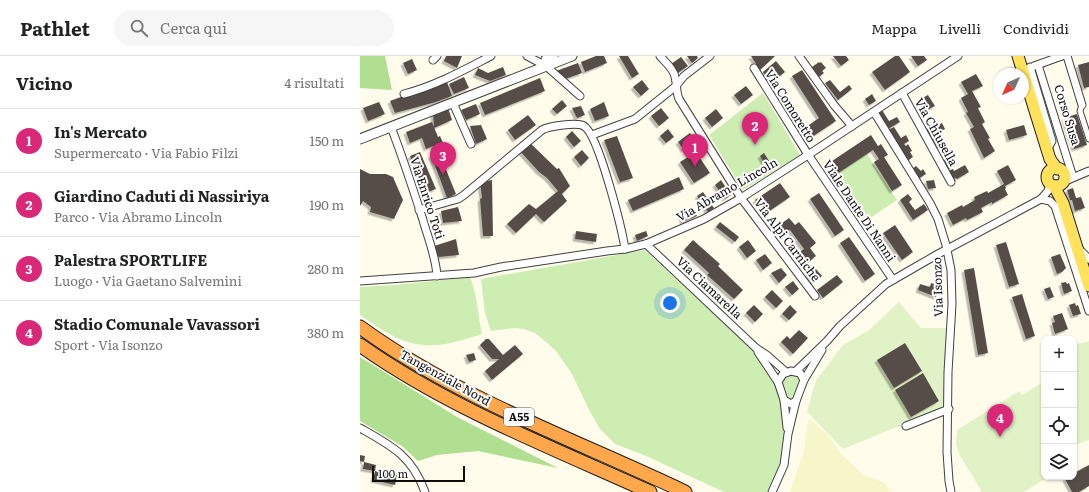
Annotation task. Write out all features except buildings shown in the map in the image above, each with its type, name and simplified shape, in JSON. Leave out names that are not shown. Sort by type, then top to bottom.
[{"type":"highway","name":"Tangenziale Nord","points":[[360,327],[429,371],[487,402],[685,492]]},
{"type":"highway","name":"Tangenziale Nord","points":[[360,345],[414,379],[454,401],[502,425],[650,492]]},
{"type":"main road","name":"Corso Susa","points":[[1018,57],[1026,68]]},
{"type":"main road","name":"Corso Susa","points":[[1029,80],[1048,154],[1059,178],[1062,213],[1077,246],[1089,286]]},
{"type":"street","points":[[404,94],[430,87],[490,56]]},
{"type":"street","points":[[527,56],[546,66],[580,96]]},
{"type":"street","points":[[546,66],[545,59],[554,56]]},
{"type":"street","points":[[360,139],[572,56]]},
{"type":"street","name":"Via Alpi Carniche","points":[[660,56],[674,72],[679,99],[741,198],[815,296]]},
{"type":"street","points":[[592,135],[635,119],[676,86],[684,76],[710,56]]},
{"type":"street","points":[[799,56],[834,105],[852,126]]},
{"type":"street","name":"Via Abramo Lincoln","points":[[360,281],[474,273],[501,267],[608,250],[625,249],[646,244],[698,222],[741,198],[958,56]]},
{"type":"street","points":[[1026,68],[1062,56]]},
{"type":"street","points":[[1067,56],[1082,105],[1080,111],[1089,139]]},
{"type":"street","name":"Corso Susa","points":[[1038,65],[1059,178]]},
{"type":"street","name":"Via Comoretto","points":[[754,68],[808,155]]},
{"type":"street","name":"Via Chiusella","points":[[902,93],[951,182]]},
{"type":"street","points":[[453,103],[471,144]]},
{"type":"street","name":"Via Isonzo","points":[[874,112],[925,194],[938,219],[948,250],[952,288],[948,372],[949,409],[947,466],[951,492]]},
{"type":"street","points":[[419,210],[458,199],[544,128],[581,125],[589,130],[592,135],[614,200],[625,249]]},
{"type":"street","name":"Via Enrico Toti","points":[[391,127],[403,158],[434,259],[437,276]]},
{"type":"street","name":"Viale Dante Di Nanni","points":[[808,155],[892,280]]},
{"type":"street","points":[[1041,199],[1059,178],[1089,171]]},
{"type":"street","points":[[1059,178],[1081,174]]},
{"type":"street","name":"Corso Susa","points":[[1041,199],[1053,203],[1062,213],[1087,296],[1089,311]]},
{"type":"street","name":"Viale Dante Di Nanni","points":[[796,371],[855,312],[892,280],[1041,199]]},
{"type":"street","name":"Via Ciamarella","points":[[646,244],[756,348],[786,372]]},
{"type":"street","name":"Corso Susa","points":[[1077,246],[1089,259]]},
{"type":"street","name":"Viale Dante Di Nanni","points":[[804,380],[827,341]]},
{"type":"street","name":"Via Ciamarella","points":[[756,348],[778,382]]},
{"type":"street","points":[[772,492],[784,466],[788,434],[796,401],[804,380],[803,376],[796,371],[786,372],[778,382],[784,400],[788,434]]},
{"type":"street","points":[[784,400],[791,404],[796,401]]},
{"type":"street","points":[[906,426],[949,409]]},
{"type":"street","points":[[360,428],[400,452],[410,463],[421,481],[425,492]]},
{"type":"green space","points":[[360,56],[385,56],[392,90],[360,88]]},
{"type":"green space","points":[[763,93],[800,155],[743,190],[709,135]]},
{"type":"green space","points":[[867,154],[897,200],[863,223],[833,177]]},
{"type":"green space","points":[[645,250],[753,350],[762,361],[776,386],[784,416],[784,447],[775,477],[767,492],[724,492],[646,456],[615,444],[600,429],[572,374],[556,351],[535,333],[524,329],[514,328],[491,331],[485,313],[481,279]]},
{"type":"green space","points":[[470,277],[476,297],[482,334],[446,344],[418,344],[405,341],[391,335],[360,315],[360,287]]},
{"type":"green space","points":[[899,302],[921,328],[946,328],[944,408],[843,449],[807,412],[817,379],[843,345],[869,330]]},
{"type":"green space","points":[[1089,341],[1089,440],[1077,444],[1077,372],[1077,344]]},
{"type":"green space","points":[[360,357],[457,417],[558,468],[478,451],[437,455],[418,461],[402,446],[360,421]]},
{"type":"green space","points":[[793,375],[799,377],[800,380],[794,397],[791,399],[788,396],[783,382],[785,378]]},
{"type":"green space","points":[[1041,383],[1041,480],[1043,480],[1024,492],[982,492],[959,454],[956,444],[957,430],[1019,391],[1022,395]]},
{"type":"green space","points":[[810,419],[829,436],[841,454],[864,475],[883,482],[893,492],[790,492],[804,451],[808,421]]},
{"type":"place","name":"Giardino Caduti di Nassiriya","points":[[755,145]]},
{"type":"place","name":"In's Mercato","points":[[695,167]]},
{"type":"place","name":"Palestra SPORTLIFE","points":[[443,175]]},
{"type":"place","name":"Stadio Comunale Vavassori","points":[[1000,437]]}]
